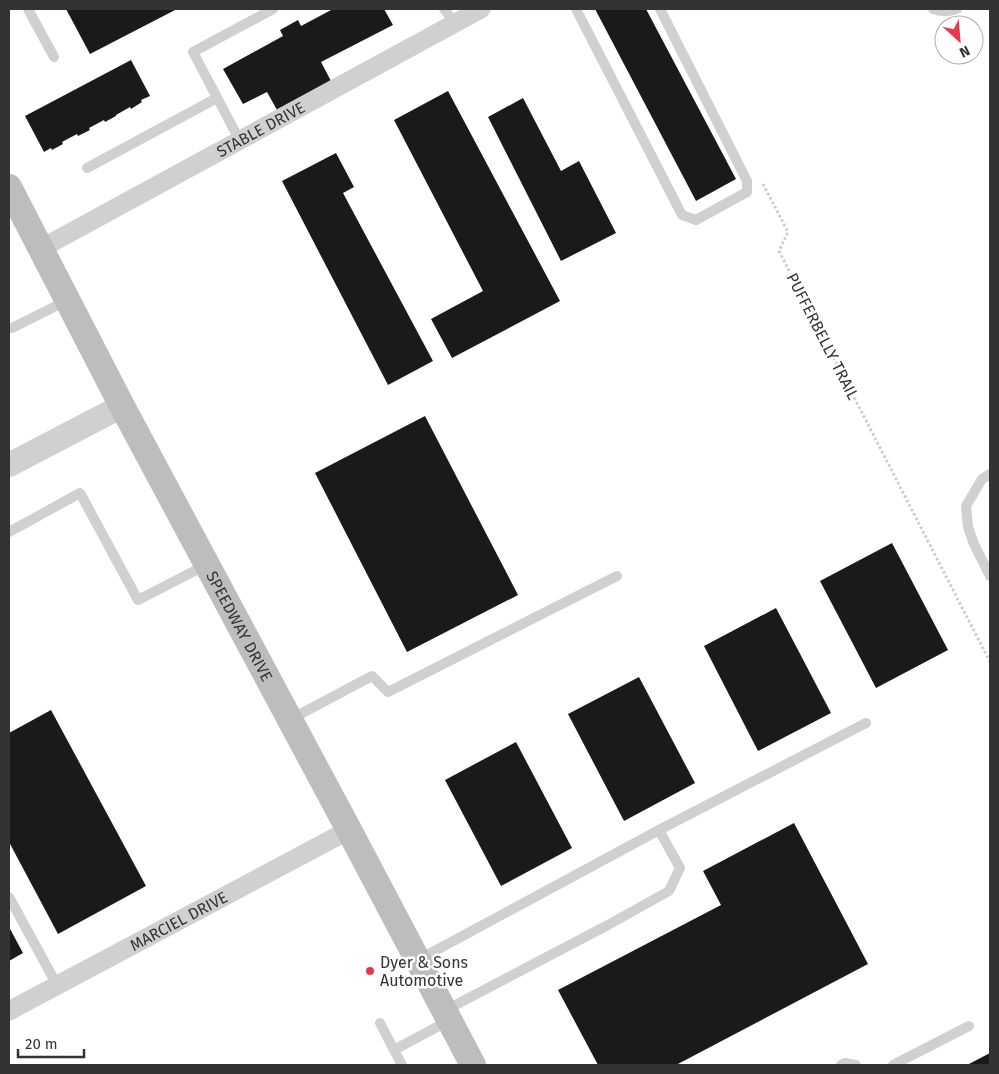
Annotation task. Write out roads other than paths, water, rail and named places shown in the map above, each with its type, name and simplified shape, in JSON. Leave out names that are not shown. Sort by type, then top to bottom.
[{"type":"main road","name":"SPEEDWAY DRIVE","points":[[11,197],[473,1065]]},
{"type":"street","name":"STABLE DRIVE","points":[[40,249],[240,140],[449,16],[481,9]]},
{"type":"street","points":[[9,465],[122,406]]},
{"type":"street","name":"MARCIEL DRIVE","points":[[9,1011],[349,830]]},
{"type":"lane","points":[[28,9],[54,57]]},
{"type":"lane","points":[[240,140],[193,52],[273,9]]},
{"type":"lane","points":[[576,9],[682,215],[696,220],[747,192],[747,181],[660,9]]},
{"type":"lane","points":[[933,9],[939,11],[957,9]]},
{"type":"lane","points":[[87,168],[217,98]]},
{"type":"lane","points":[[12,328],[67,300]]},
{"type":"lane","points":[[990,474],[982,479],[966,506],[968,527],[990,576]]},
{"type":"lane","points":[[9,532],[80,493],[138,600],[206,564]]},
{"type":"lane","points":[[290,720],[372,676],[388,692],[616,576]]},
{"type":"lane","points":[[417,960],[659,830],[866,723]]},
{"type":"lane","points":[[394,1050],[447,1016],[669,891],[680,868],[659,830]]},
{"type":"lane","points":[[9,897],[57,985]]},
{"type":"lane","points":[[380,1023],[402,1065]]},
{"type":"lane","points":[[893,1065],[969,1026]]},
{"type":"lane","points":[[841,1065],[845,1063],[856,1065]]},
{"type":"place","name":"Dyer & Sons Automotive","points":[[370,971]]}]
